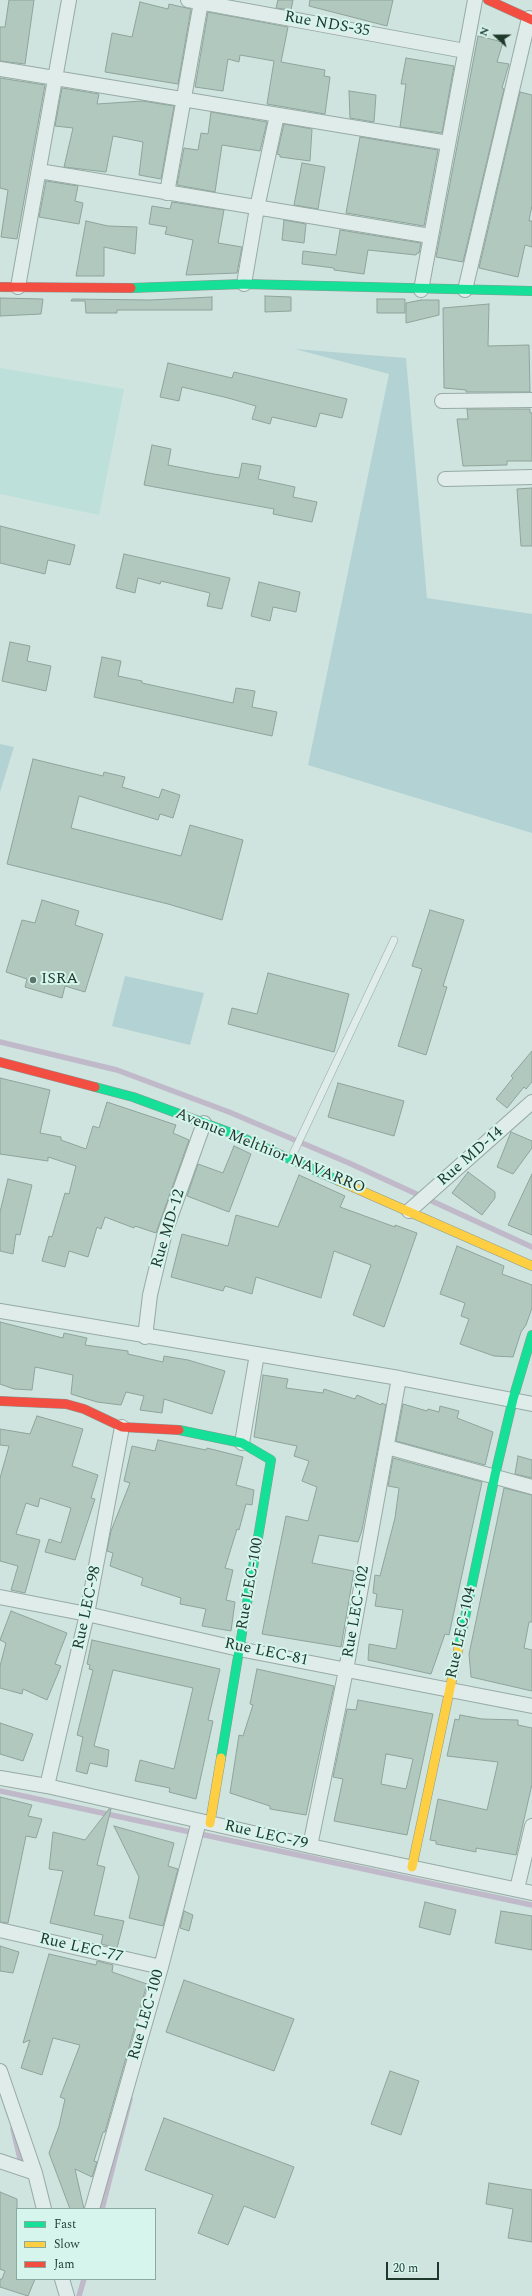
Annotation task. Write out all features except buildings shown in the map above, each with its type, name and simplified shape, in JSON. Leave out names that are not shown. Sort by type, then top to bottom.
[{"type":"street","points":[[18,287],[69,0]]},
{"type":"street","points":[[421,290],[475,0]]},
{"type":"street","points":[[465,290],[531,19],[488,0]]},
{"type":"street","points":[[167,193],[184,100],[195,1]]},
{"type":"street","name":"Rue NDS-35","points":[[195,1],[465,51]]},
{"type":"street","points":[[0,69],[55,80],[448,143]]},
{"type":"street","points":[[244,284],[257,208],[277,115]]},
{"type":"street","points":[[39,171],[430,236]]},
{"type":"street","points":[[0,287],[150,288],[244,284],[421,290],[532,291]]},
{"type":"street","points":[[442,401],[532,400]]},
{"type":"street","points":[[445,479],[532,477]]},
{"type":"street","name":"Avenue Melthior NAVARRO","points":[[0,1062],[97,1086],[204,1123],[290,1158],[532,1266]]},
{"type":"street","name":"Rue MD-14","points":[[409,1211],[532,1103]]},
{"type":"street","name":"Rue MD-12","points":[[145,1337],[150,1295],[166,1232],[204,1123]]},
{"type":"street","points":[[0,1311],[145,1337],[399,1378],[513,1399],[532,1404]]},
{"type":"street","name":"Rue LEC-104","points":[[412,1867],[513,1399],[532,1335]]},
{"type":"street","points":[[0,1401],[10,1400],[66,1404],[105,1418],[122,1428],[174,1429],[242,1443],[257,1354]]},
{"type":"street","name":"Rue LEC-102","points":[[310,1846],[346,1670],[399,1378]]},
{"type":"street","name":"Rue LEC-98","points":[[47,1786],[88,1614],[122,1428]]},
{"type":"street","name":"Rue LEC-100","points":[[92,2208],[204,1822],[239,1648],[272,1463],[271,1460],[242,1443]]},
{"type":"street","points":[[387,1447],[496,1475],[532,1487]]},
{"type":"street","name":"Rue LEC-81","points":[[0,1597],[88,1614],[346,1670],[532,1706]]},
{"type":"street","name":"Rue LEC-79","points":[[0,1778],[47,1786],[310,1846],[532,1893]]},
{"type":"street","points":[[518,1889],[532,1826]]},
{"type":"street","name":"Rue LEC-77","points":[[0,1930],[161,1967]]},
{"type":"street","points":[[0,2072],[35,2173],[44,2208]]},
{"type":"street","points":[[0,2161],[35,2173]]},
{"type":"street","points":[[62,2280],[67,2296]]},
{"type":"street","points":[[67,2296],[71,2280]]},
{"type":"lane","points":[[290,1158],[394,940]]},
{"type":"shaded area","points":[[295,349],[406,358],[427,598],[532,614],[532,833],[308,765],[389,374]]},
{"type":"shaded area","points":[[0,368],[124,389],[99,515],[0,494]]},
{"type":"shaded area","points":[[0,744],[14,747],[0,792]]},
{"type":"shaded area","points":[[125,976],[204,993],[190,1045],[112,1026]]},
{"type":"waterway","points":[[0,1042],[117,1070],[229,1112],[349,1163],[532,1247]]},
{"type":"waterway","points":[[0,1791],[195,1833]]},
{"type":"waterway","points":[[199,1839],[200,1834],[532,1905]]},
{"type":"waterway","points":[[102,2208],[130,2099]]},
{"type":"waterway","points":[[13,2129],[22,2167]]},
{"type":"waterway","points":[[79,2296],[84,2280]]},
{"type":"traffic: fast","points":[[131,288],[244,284],[532,291]]},
{"type":"traffic: fast","points":[[95,1087],[133,1097],[234,1134],[339,1181]]},
{"type":"traffic: fast","points":[[459,1646],[495,1475],[513,1399],[532,1335]]},
{"type":"traffic: fast","points":[[179,1430],[242,1443],[271,1460],[221,1758]]},
{"type":"traffic: slow","points":[[339,1181],[532,1266]]},
{"type":"traffic: slow","points":[[412,1867],[459,1646]]},
{"type":"traffic: slow","points":[[210,1823],[221,1758]]},
{"type":"traffic: jam","points":[[488,0],[532,20]]},
{"type":"traffic: jam","points":[[0,287],[131,288]]},
{"type":"traffic: jam","points":[[0,1062],[95,1087]]},
{"type":"traffic: jam","points":[[0,1401],[66,1404],[84,1409],[122,1427],[179,1430]]},
{"type":"place","name":"ISRA","points":[[33,980]]}]
